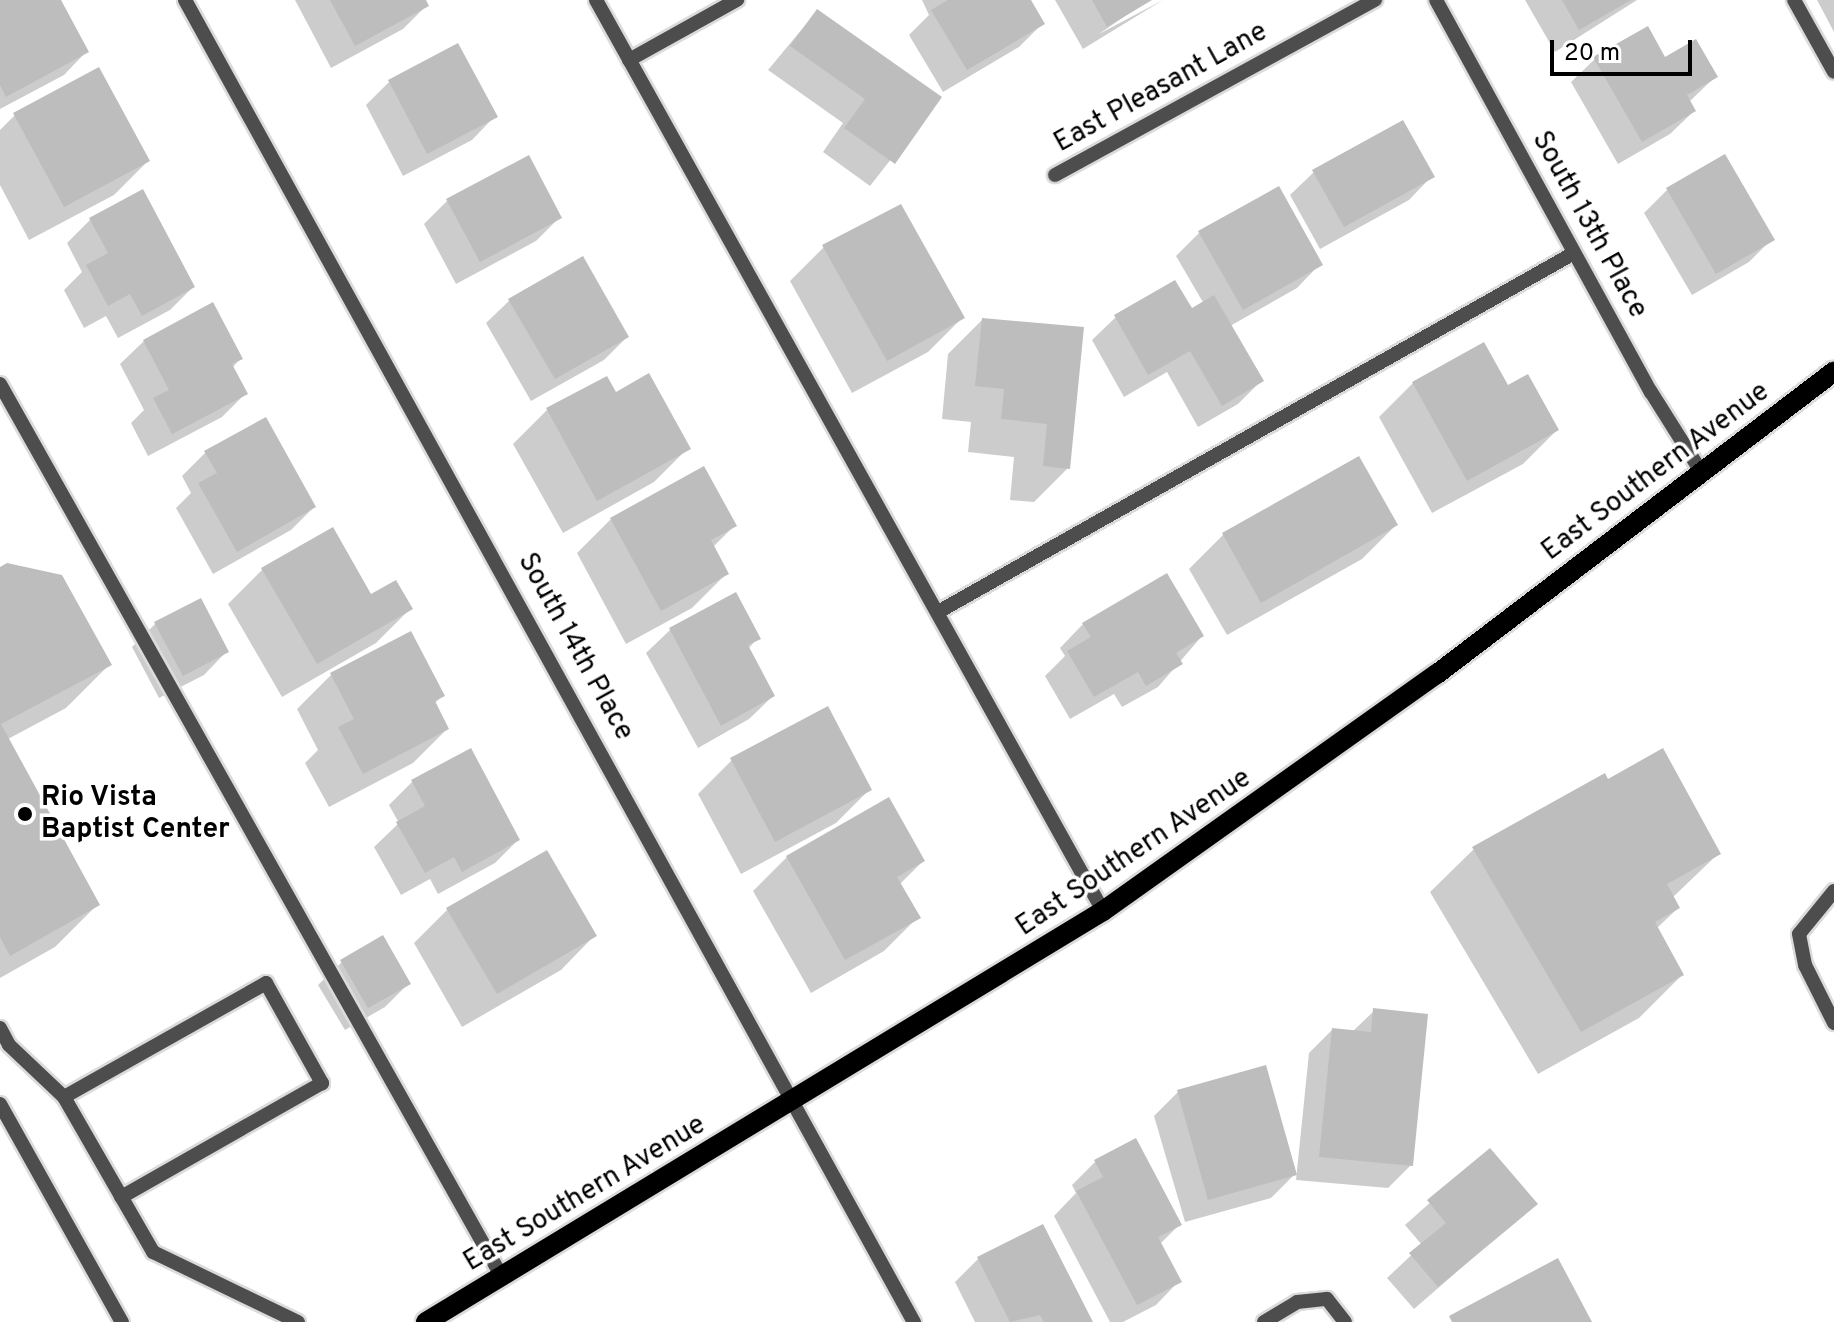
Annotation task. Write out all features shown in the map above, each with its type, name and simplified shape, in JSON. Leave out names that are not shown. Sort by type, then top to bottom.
[{"type":"main road","name":"East Southern Avenue","points":[[426,1322],[1103,911],[1330,753],[1834,372]]},
{"type":"street","name":"South 14th Place","points":[[185,0],[914,1322]]},
{"type":"street","points":[[596,0],[1103,911]]},
{"type":"street","points":[[629,60],[737,0]]},
{"type":"street","name":"East Pleasant Lane","points":[[1055,175],[1375,0]]},
{"type":"street","name":"South 13th Place","points":[[1436,0],[1574,253],[1702,473]]},
{"type":"street","points":[[1794,0],[1834,72]]},
{"type":"street","points":[[938,612],[1574,253]]},
{"type":"street","points":[[0,384],[502,1277]]},
{"type":"street","points":[[1834,891],[1799,934],[1805,965],[1834,1023]]},
{"type":"street","points":[[64,1097],[266,983],[322,1083],[121,1197]]},
{"type":"street","points":[[0,1028],[9,1045],[64,1097],[153,1252],[298,1322]]},
{"type":"street","points":[[0,1104],[122,1322]]},
{"type":"street","points":[[1264,1322],[1297,1302],[1327,1299],[1345,1322]]},
{"type":"building","points":[[0,0],[61,0],[89,52],[6,97],[0,85]]},
{"type":"building","points":[[330,0],[426,0],[429,6],[355,46]]},
{"type":"building","points":[[948,0],[1031,0],[1045,24],[967,70],[931,10]]},
{"type":"building","points":[[1092,0],[1152,0],[1107,27]]},
{"type":"building","points":[[1562,0],[1631,0],[1579,30]]},
{"type":"building","points":[[817,9],[942,97],[895,164],[844,128],[865,99],[790,46]]},
{"type":"building","points":[[1648,26],[1665,57],[1696,39],[1718,77],[1687,95],[1696,111],[1642,142],[1593,57]]},
{"type":"building","points":[[458,43],[498,117],[427,154],[388,80]]},
{"type":"building","points":[[99,67],[150,161],[64,207],[13,113]]},
{"type":"building","points":[[1403,120],[1435,177],[1344,227],[1312,170]]},
{"type":"building","points":[[1725,154],[1775,240],[1716,274],[1666,188]]},
{"type":"building","points":[[529,155],[562,218],[480,262],[446,199]]},
{"type":"building","points":[[1279,186],[1323,265],[1243,310],[1198,231]]},
{"type":"building","points":[[143,189],[195,287],[142,316],[130,294],[108,306],[86,265],[108,253],[89,218]]},
{"type":"building","points":[[901,204],[965,318],[887,361],[822,245]]},
{"type":"building","points":[[583,256],[629,337],[555,379],[508,299]]},
{"type":"building","points":[[1175,280],[1192,308],[1214,295],[1264,381],[1222,406],[1190,351],[1148,375],[1114,315]]},
{"type":"building","points":[[213,302],[243,359],[232,364],[248,394],[172,434],[153,398],[169,390],[143,340]]},
{"type":"building","points":[[982,318],[1084,327],[1070,469],[1043,466],[1047,424],[1001,419],[1004,389],[975,386]]},
{"type":"building","points":[[1484,342],[1508,385],[1528,374],[1559,430],[1467,481],[1412,382]]},
{"type":"building","points":[[649,373],[691,449],[597,501],[546,408],[607,376],[616,392]]},
{"type":"building","points":[[266,417],[316,507],[237,552],[198,483],[217,473],[204,451]]},
{"type":"building","points":[[1359,456],[1398,525],[1261,603],[1222,533]]},
{"type":"building","points":[[704,466],[737,526],[711,540],[729,574],[661,611],[610,518]]},
{"type":"building","points":[[333,527],[371,594],[396,580],[413,609],[317,664],[261,568]]},
{"type":"building","name":"Rio Vista Baptist Center","points":[[7,563],[62,575],[112,665],[1,724],[100,905],[10,956],[0,937],[0,567]]},
{"type":"building","points":[[1167,573],[1204,636],[1176,653],[1183,664],[1146,686],[1138,672],[1094,697],[1067,651],[1091,637],[1082,623]]},
{"type":"building","points":[[736,592],[761,639],[748,645],[775,696],[721,726],[669,628]]},
{"type":"building","points":[[201,598],[229,652],[183,676],[154,622]]},
{"type":"building","points":[[411,631],[445,696],[435,701],[449,729],[363,774],[338,727],[354,719],[330,673]]},
{"type":"building","points":[[828,706],[872,790],[775,842],[730,758]]},
{"type":"building","points":[[471,748],[520,840],[462,872],[454,857],[425,873],[396,822],[425,806],[411,780]]},
{"type":"building","points":[[1663,748],[1721,854],[1667,884],[1680,908],[1655,922],[1684,975],[1581,1032],[1472,847],[1605,773],[1608,779]]},
{"type":"building","points":[[889,797],[925,861],[897,877],[921,918],[845,960],[786,856]]},
{"type":"building","points":[[547,850],[597,936],[497,994],[446,908]]},
{"type":"building","points":[[383,935],[411,984],[368,1008],[340,960]]},
{"type":"building","points":[[1373,1008],[1428,1014],[1413,1166],[1319,1157],[1332,1028],[1371,1032]]},
{"type":"building","points":[[1266,1065],[1297,1175],[1208,1200],[1177,1090]]},
{"type":"building","points":[[1136,1138],[1182,1225],[1158,1237],[1182,1282],[1137,1305],[1076,1191],[1103,1177],[1094,1160]]},
{"type":"building","points":[[1490,1148],[1538,1204],[1438,1287],[1409,1253],[1446,1223],[1427,1200]]},
{"type":"building","points":[[1043,1224],[1093,1322],[1044,1322],[1040,1315],[1010,1322],[977,1257]]},
{"type":"building","points":[[1558,1258],[1592,1322],[1452,1322],[1449,1316]]},
{"type":"place","name":"Rio Vista Baptist Center","points":[[25,814]]}]
